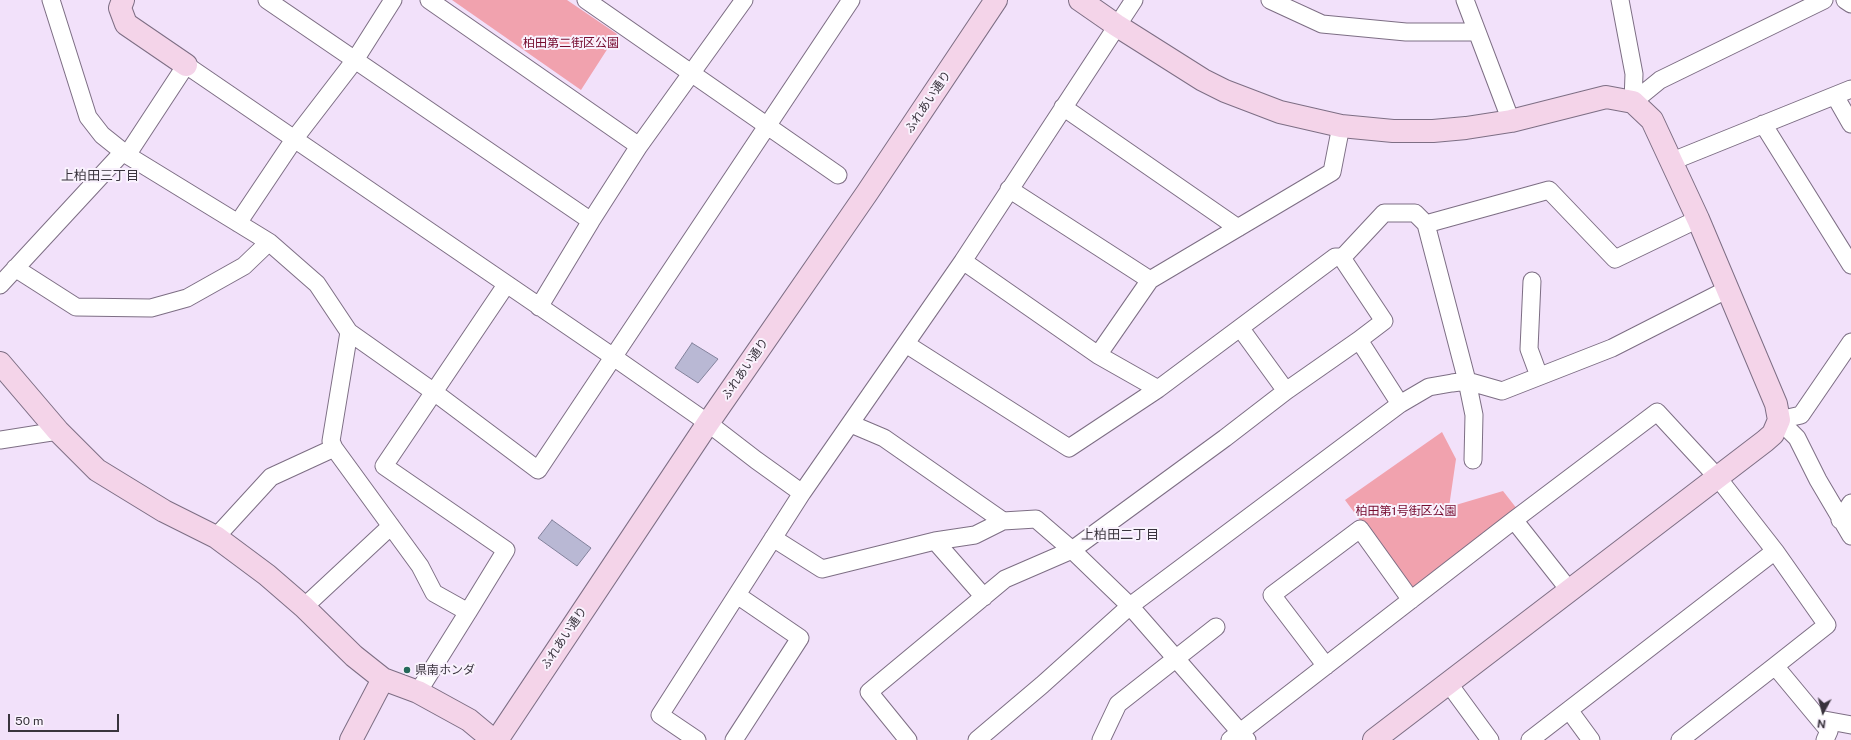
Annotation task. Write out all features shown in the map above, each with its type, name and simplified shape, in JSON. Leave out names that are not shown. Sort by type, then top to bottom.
[{"type":"street","points":[[51,0],[88,117],[102,135],[125,153],[270,242],[317,284],[349,332],[434,392],[538,470],[612,356],[851,0]]},
{"type":"street","points":[[122,0],[120,8],[126,24],[612,356],[708,423],[802,494]]},
{"type":"street","points":[[267,0],[591,221]]},
{"type":"street","points":[[238,223],[295,138],[355,60],[393,0]]},
{"type":"street","points":[[429,0],[639,146]]},
{"type":"street","points":[[586,0],[838,175]]},
{"type":"street","name":"ふれあい通り","points":[[496,740],[708,423],[867,193],[996,0]]},
{"type":"street","points":[[1080,0],[1116,26],[1203,80],[1225,91],[1280,112],[1341,126],[1393,131],[1433,131],[1466,128],[1511,120],[1606,97],[1633,102],[1652,120],[1670,162],[1698,219],[1776,404],[1779,420],[1773,434],[1718,478],[1374,740]]},
{"type":"street","points":[[697,740],[660,715],[802,494],[963,261],[1008,189],[1134,0]]},
{"type":"street","points":[[1270,0],[1322,24],[1406,32],[1477,32]]},
{"type":"street","points":[[1465,0],[1511,120]]},
{"type":"street","points":[[1620,0],[1634,74],[1633,102]]},
{"type":"street","points":[[1633,102],[1660,80],[1824,0]]},
{"type":"street","points":[[1845,0],[1851,4]]},
{"type":"street","points":[[539,307],[591,221],[639,146],[743,1]]},
{"type":"street","points":[[0,285],[125,153],[186,65]]},
{"type":"street","points":[[1670,162],[1851,89]]},
{"type":"street","points":[[1835,96],[1851,124]]},
{"type":"street","points":[[1062,107],[1238,228]]},
{"type":"street","points":[[1763,124],[1851,265]]},
{"type":"street","points":[[1098,355],[1150,280],[1332,172],[1341,126]]},
{"type":"street","points":[[1008,189],[1150,280]]},
{"type":"street","points":[[1426,224],[1549,190],[1615,259],[1698,219]]},
{"type":"street","points":[[1342,258],[1384,213],[1415,213],[1426,224],[1467,381],[1474,415],[1473,460]]},
{"type":"street","points":[[15,268],[76,307],[151,308],[187,298],[244,266],[270,242]]},
{"type":"street","points":[[906,344],[1069,448],[1158,389],[1241,329],[1335,257],[1342,258],[1384,321],[1286,391],[1225,438],[1072,550],[1005,579],[869,692],[908,740]]},
{"type":"street","points":[[963,261],[1098,355],[1158,389]]},
{"type":"street","points":[[1532,281],[1529,349],[1539,376]]},
{"type":"street","points":[[418,692],[506,550],[384,466],[506,285]]},
{"type":"street","points":[[977,740],[1042,685],[1130,606],[1400,404],[1429,387],[1467,381],[1502,391],[1612,348],[1728,289]]},
{"type":"street","points":[[1241,329],[1286,391]]},
{"type":"street","points":[[349,332],[331,441],[334,448],[420,566],[434,592],[468,612]]},
{"type":"street","points":[[1359,340],[1400,404]]},
{"type":"street","points":[[1779,420],[1801,415],[1851,342]]},
{"type":"street","points":[[0,363],[58,431],[97,470],[164,511],[216,537],[267,574],[304,607],[354,656],[383,679],[418,692],[469,720],[493,740]]},
{"type":"street","points":[[773,538],[822,569],[935,541],[974,535],[1003,521],[1036,519],[1072,550],[1130,606],[1176,658],[1240,737],[1326,666],[1514,520],[1657,412],[1718,478],[1775,551],[1827,625],[1680,740]]},
{"type":"street","points":[[1779,420],[1797,438],[1840,520],[1851,536]]},
{"type":"street","points":[[850,424],[884,438],[1003,521]]},
{"type":"street","points":[[0,440],[58,431]]},
{"type":"street","points":[[216,537],[271,477],[334,448]]},
{"type":"street","points":[[1840,520],[1851,503]]},
{"type":"street","points":[[1514,520],[1570,591]]},
{"type":"street","points":[[304,607],[391,526]]},
{"type":"street","points":[[1326,666],[1272,594],[1360,529],[1411,600]]},
{"type":"street","points":[[935,541],[984,596]]},
{"type":"street","points":[[1530,740],[1775,551]]},
{"type":"street","points":[[734,740],[800,638],[738,595]]},
{"type":"street","points":[[1101,740],[1118,704],[1216,627]]},
{"type":"street","points":[[1775,666],[1829,732],[1825,740]]},
{"type":"street","points":[[351,740],[383,679]]},
{"type":"street","points":[[1449,684],[1490,740]]},
{"type":"street","points":[[1569,710],[1591,740]]},
{"type":"street","points":[[1819,719],[1851,725]]},
{"type":"green space","name":"柏田第二街区公園","points":[[452,0],[567,0],[617,34],[581,90]]},
{"type":"green space","name":"柏田第1号街区公園","points":[[1442,432],[1456,459],[1449,507],[1503,491],[1521,514],[1411,589],[1345,500]]},
{"type":"building","points":[[692,343],[718,359],[698,383],[675,368]]},
{"type":"building","points":[[552,520],[591,548],[577,566],[538,538]]},
{"type":"place","name":"県南ホンダ","points":[[407,670]]},
{"type":"district","name":"上柏田三丁目","points":[[100,176]]},
{"type":"district","name":"上柏田二丁目","points":[[1120,535]]}]
